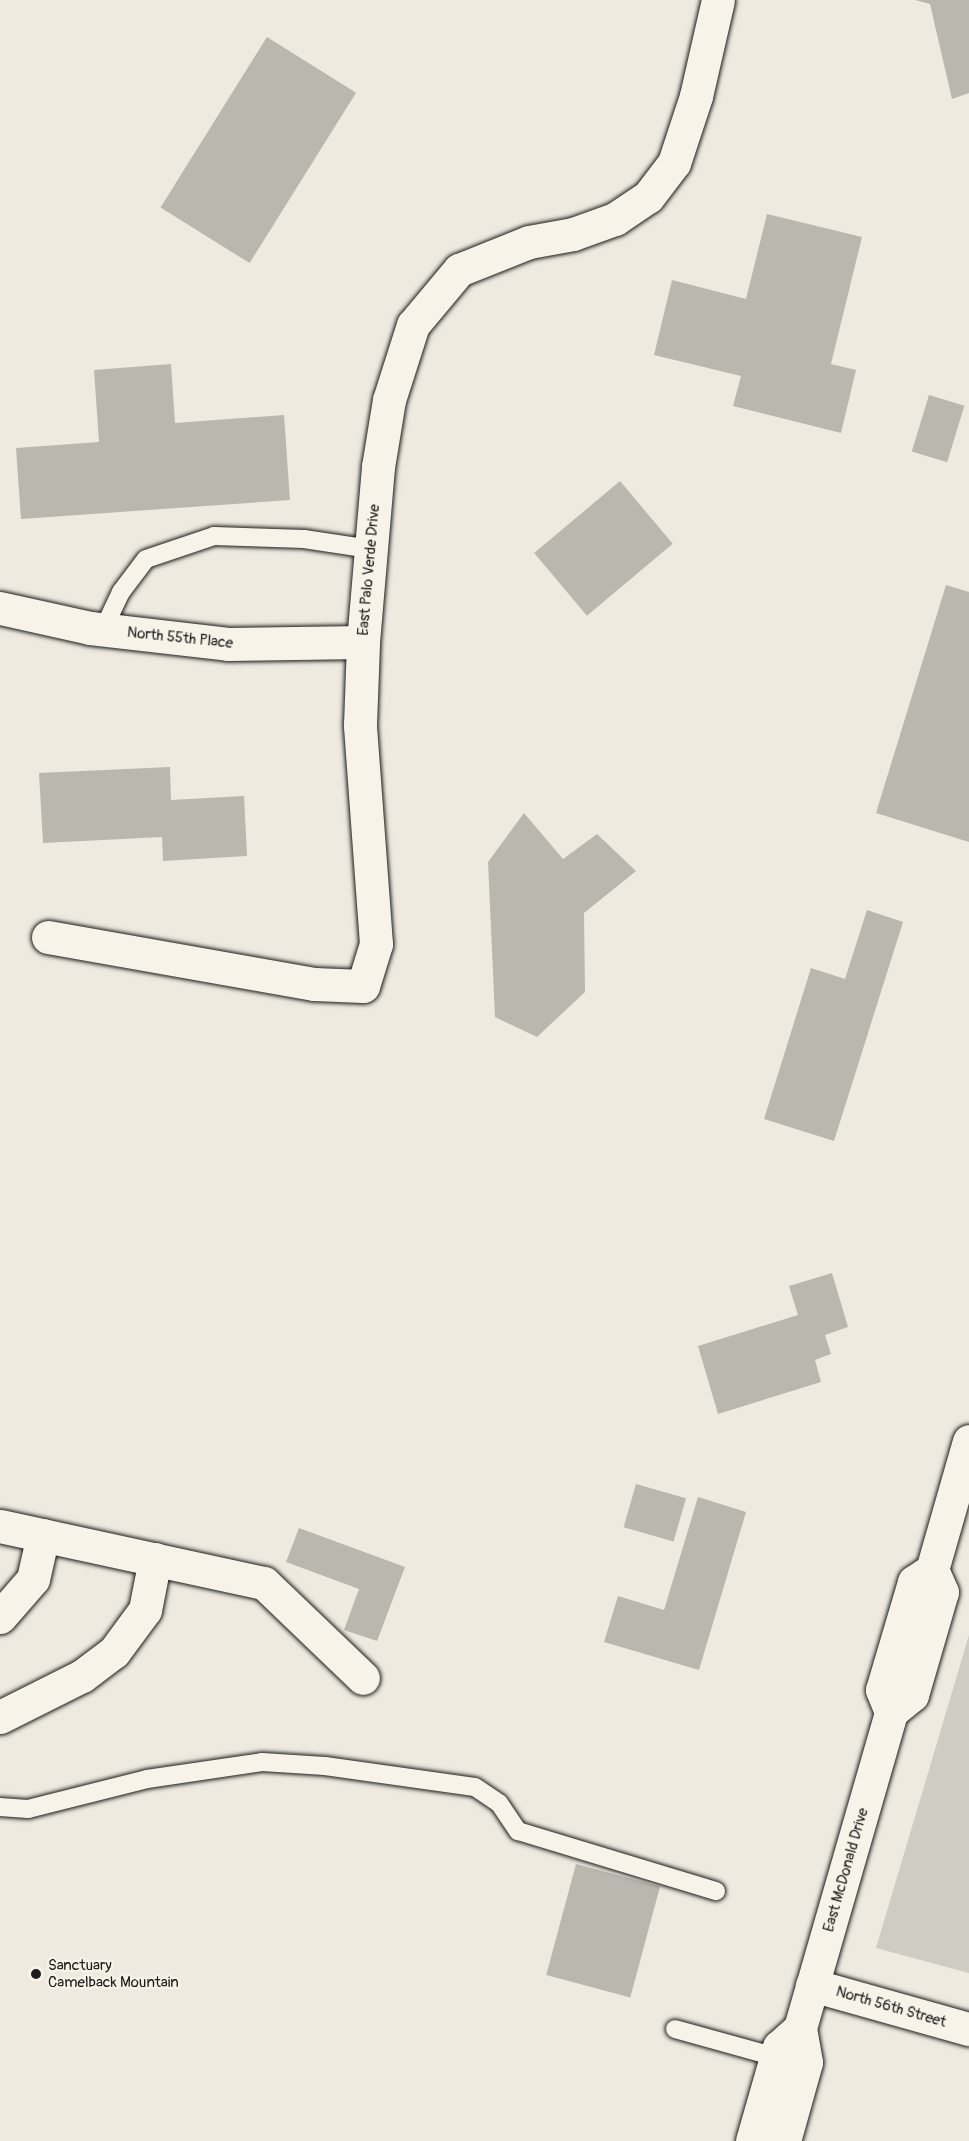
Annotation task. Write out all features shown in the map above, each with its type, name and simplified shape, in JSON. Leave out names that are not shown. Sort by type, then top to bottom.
[{"type":"street","name":"East Palo Verde Drive","points":[[48,937],[314,984],[363,986],[376,944],[360,725],[370,549],[389,400],[413,325],[459,270],[529,242],[573,234],[615,219],[648,197],[674,163],[696,96],[717,0]]},
{"type":"street","name":"North 55th Place","points":[[0,608],[103,630],[228,644],[363,642]]},
{"type":"street","name":"East McDonald Drive","points":[[784,2141],[806,2062],[800,2028],[891,1712],[912,1695],[942,1592],[932,1570],[969,1442]]},
{"type":"street","points":[[0,1526],[264,1582],[363,1678]]},
{"type":"street","points":[[0,1617],[33,1579],[43,1535]]},
{"type":"street","points":[[0,1717],[82,1676],[114,1652],[145,1611],[155,1559]]},
{"type":"street","name":"North 56th Street","points":[[813,1985],[969,2029]]},
{"type":"street","name":"East McDonald Drive","points":[[752,2141],[779,2048],[800,2028]]},
{"type":"lane","points":[[103,630],[121,592],[146,559],[214,536],[304,539],[370,549]]},
{"type":"lane","points":[[0,1807],[28,1809],[147,1779],[262,1762],[325,1766],[475,1787],[499,1803],[518,1831],[716,1891]]},
{"type":"lane","points":[[675,2030],[776,2057]]},
{"type":"shaded area","points":[[969,1635],[969,1973],[876,1948]]},
{"type":"building","points":[[915,0],[969,0],[969,93],[952,99],[930,4]]},
{"type":"building","points":[[267,37],[356,93],[250,263],[160,207]]},
{"type":"building","points":[[767,214],[862,237],[831,364],[856,370],[841,433],[733,406],[741,376],[654,355],[672,280],[746,299]]},
{"type":"building","points":[[171,364],[175,423],[284,415],[290,500],[21,519],[16,448],[99,442],[94,370]]},
{"type":"building","points":[[929,395],[964,406],[947,462],[912,451]]},
{"type":"building","points":[[620,481],[673,544],[587,616],[534,553]]},
{"type":"building","points":[[946,585],[969,592],[969,842],[876,813]]},
{"type":"building","points":[[170,767],[171,800],[244,796],[247,856],[163,861],[162,837],[43,843],[39,773]]},
{"type":"building","points":[[524,813],[563,859],[597,834],[636,871],[584,913],[585,992],[537,1037],[495,1017],[488,862]]},
{"type":"building","points":[[867,910],[903,922],[834,1141],[764,1119],[811,968],[845,979]]},
{"type":"building","points":[[832,1273],[848,1327],[825,1335],[831,1354],[815,1360],[821,1382],[718,1414],[698,1346],[798,1315],[789,1286]]},
{"type":"building","points":[[636,1484],[686,1498],[674,1542],[624,1527]]},
{"type":"building","points":[[698,1497],[746,1512],[699,1670],[604,1642],[618,1596],[664,1610]]},
{"type":"building","points":[[299,1528],[405,1567],[377,1641],[344,1630],[359,1589],[286,1562]]},
{"type":"building","points":[[576,1864],[660,1887],[630,1998],[546,1975]]},
{"type":"place","name":"Sanctuary Camelback Mountain","points":[[36,1974]]}]
